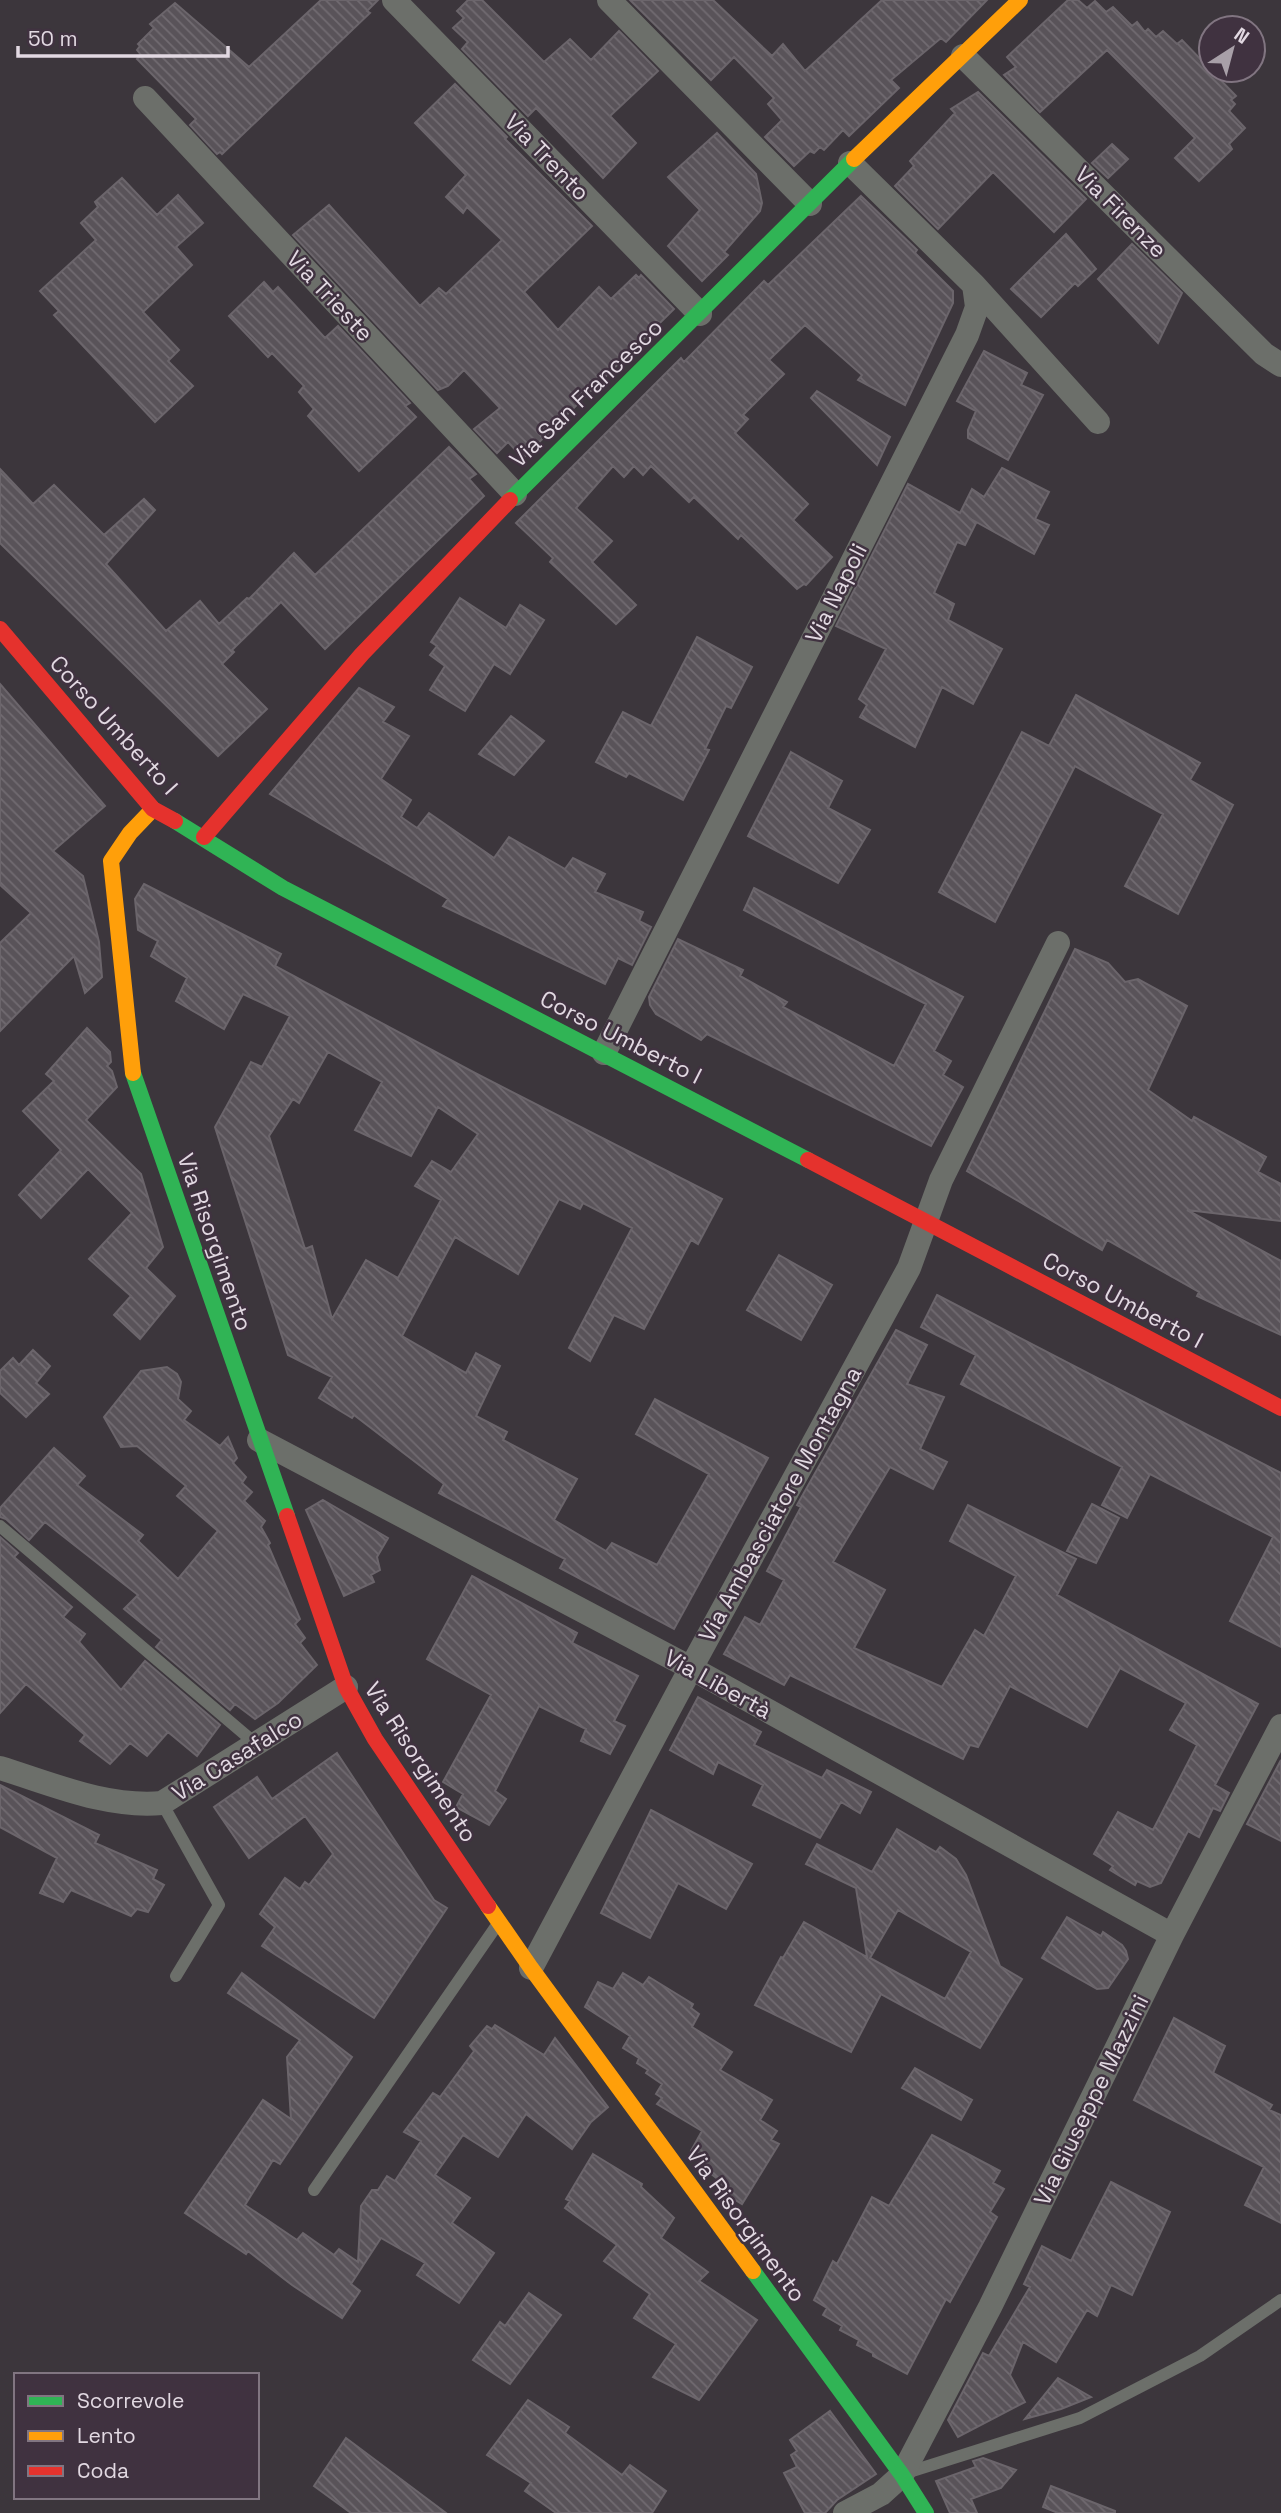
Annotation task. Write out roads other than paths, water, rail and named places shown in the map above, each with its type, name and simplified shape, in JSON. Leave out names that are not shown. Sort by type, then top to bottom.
[{"type":"street","name":"Via Trento","points":[[394,0],[699,314]]},
{"type":"street","points":[[609,0],[810,204]]},
{"type":"street","name":"Via San Francesco","points":[[204,837],[362,654],[515,494],[850,163],[1020,0]]},
{"type":"street","name":"Via Firenze","points":[[963,56],[1264,354],[1281,366]]},
{"type":"street","name":"Via Trieste","points":[[145,98],[515,494]]},
{"type":"street","points":[[850,163],[974,285],[1098,422]]},
{"type":"street","name":"Via Napoli","points":[[604,1053],[967,335],[977,307],[974,285]]},
{"type":"street","name":"Corso Umberto I","points":[[0,629],[153,809],[204,837],[295,894],[1281,1408]]},
{"type":"street","name":"Via Risorgimento","points":[[153,809],[130,833],[111,862],[132,1069],[346,1687],[375,1739],[531,1968],[902,2475],[926,2513]]},
{"type":"street","name":"Via Ambasciatore Montagna","points":[[531,1968],[909,1268],[941,1180],[1058,943]]},
{"type":"street","name":"Via Libertà","points":[[259,1440],[691,1668],[1172,1935]]},
{"type":"street","name":"Via Casafalco","points":[[0,1768],[99,1799],[144,1804],[162,1803],[346,1687]]},
{"type":"street","name":"Via Giuseppe Mazzini","points":[[902,2475],[990,2307],[1172,1935],[1281,1726]]},
{"type":"street","points":[[845,2513],[881,2494],[902,2475]]},
{"type":"lane","points":[[0,1526],[256,1744]]},
{"type":"lane","points":[[162,1803],[219,1905],[176,1976]]},
{"type":"lane","points":[[314,2190],[499,1922]]},
{"type":"lane","points":[[902,2475],[1080,2418],[1200,2356],[1281,2300]]}]
